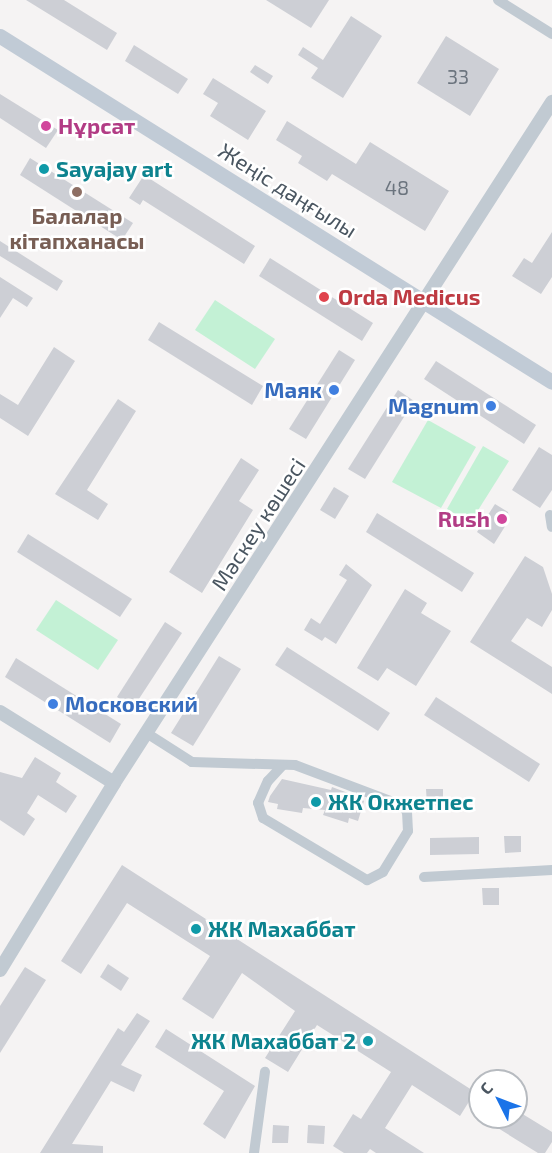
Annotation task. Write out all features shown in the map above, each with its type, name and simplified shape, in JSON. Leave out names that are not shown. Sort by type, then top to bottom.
[{"type":"main road","name":"Жеңіс даңғылы","points":[[0,36],[552,382]]},
{"type":"street","points":[[498,0],[552,34]]},
{"type":"street","name":"Мәскеу көшесі","points":[[0,970],[114,783],[148,735],[552,102]]},
{"type":"street","points":[[550,515],[552,527]]},
{"type":"street","points":[[0,712],[114,783]]},
{"type":"street","points":[[148,735],[192,762],[295,765],[394,801],[407,812],[408,831],[374,879],[366,880],[263,818],[258,804],[268,781],[282,766]]},
{"type":"street","points":[[424,877],[552,870]]},
{"type":"street","points":[[254,1153],[266,1072]]},
{"type":"green space","points":[[215,300],[275,339],[255,369],[195,330]]},
{"type":"green space","points":[[428,420],[476,447],[441,508],[392,482]]},
{"type":"green space","points":[[483,446],[509,461],[470,523],[447,509]]},
{"type":"green space","points":[[56,600],[118,640],[98,670],[36,630]]},
{"type":"building","points":[[26,0],[64,0],[117,33],[107,50]]},
{"type":"building","points":[[266,0],[329,0],[311,28]]},
{"type":"building","points":[[351,16],[382,36],[343,98],[311,78],[318,68],[298,55],[303,47],[323,60]]},
{"type":"building","points":[[446,36],[499,69],[470,116],[417,83]]},
{"type":"building","points":[[134,45],[188,79],[178,94],[125,61]]},
{"type":"building","points":[[255,65],[273,76],[268,84],[250,72]]},
{"type":"building","points":[[213,78],[266,111],[248,140],[210,116],[218,103],[203,94]]},
{"type":"building","points":[[0,94],[58,130],[46,148],[0,118]]},
{"type":"building","points":[[287,121],[356,164],[370,142],[449,191],[425,231],[332,174],[327,181],[298,163],[302,156],[276,140]]},
{"type":"building","points":[[30,158],[133,223],[122,240],[20,175]]},
{"type":"building","points":[[144,175],[255,246],[244,264],[143,200],[140,205],[129,198]]},
{"type":"building","points":[[552,232],[552,277],[541,294],[512,276],[524,258],[532,263]]},
{"type":"building","points":[[0,241],[63,281],[57,291],[0,256]]},
{"type":"building","points":[[270,258],[373,323],[362,341],[259,276]]},
{"type":"building","points":[[0,277],[33,298],[27,307],[13,298],[0,318]]},
{"type":"building","points":[[159,322],[263,386],[252,405],[148,340]]},
{"type":"building","points":[[54,347],[75,361],[28,436],[0,418],[0,394],[18,405]]},
{"type":"building","points":[[339,350],[355,360],[306,439],[289,429]]},
{"type":"building","points":[[436,361],[536,425],[524,444],[424,379]]},
{"type":"building","points":[[398,390],[414,401],[365,479],[348,469]]},
{"type":"building","points":[[118,399],[136,411],[87,490],[108,504],[98,520],[55,494]]},
{"type":"building","points":[[539,447],[552,455],[552,490],[540,508],[512,490]]},
{"type":"building","points":[[241,458],[259,470],[239,501],[253,510],[202,593],[169,572]]},
{"type":"building","points":[[334,487],[349,496],[335,519],[320,510]]},
{"type":"building","points":[[495,504],[508,512],[509,520],[494,544],[477,532]]},
{"type":"building","points":[[377,513],[474,573],[462,592],[366,532]]},
{"type":"building","points":[[28,534],[132,599],[120,617],[17,552]]},
{"type":"building","points":[[525,556],[543,567],[552,594],[552,610],[542,627],[527,618],[511,641],[552,667],[552,694],[470,642]]},
{"type":"building","points":[[346,564],[372,585],[336,644],[325,637],[322,641],[304,630],[311,618],[320,624],[347,580],[339,575]]},
{"type":"building","points":[[405,589],[427,603],[421,613],[451,631],[416,686],[387,668],[378,681],[357,668]]},
{"type":"building","points":[[165,622],[182,633],[133,708],[117,697]]},
{"type":"building","points":[[287,647],[390,713],[378,731],[275,665]]},
{"type":"building","points":[[219,656],[241,669],[193,746],[171,733]]},
{"type":"building","points":[[16,658],[121,724],[110,743],[5,677]]},
{"type":"building","points":[[436,697],[540,764],[529,782],[424,715]]},
{"type":"building","points":[[35,757],[61,773],[56,782],[77,796],[66,813],[38,795],[27,813],[35,819],[24,836],[0,820],[0,772],[22,778]]},
{"type":"building","name":"ЖК Окжетпес","points":[[282,779],[331,790],[332,787],[356,796],[364,801],[358,821],[349,818],[348,823],[323,815],[325,810],[303,808],[302,813],[277,809],[278,804],[268,802]]},
{"type":"building","points":[[426,789],[443,789],[443,805],[427,806]]},
{"type":"building","points":[[504,836],[521,836],[521,852],[505,853]]},
{"type":"building","points":[[479,837],[479,854],[430,855],[430,838]]},
{"type":"building","points":[[122,865],[468,1087],[468,1103],[460,1116],[412,1085],[385,1128],[424,1153],[376,1153],[370,1149],[367,1153],[344,1153],[333,1146],[353,1114],[361,1119],[391,1072],[317,1025],[288,1072],[265,1058],[295,1011],[242,973],[213,1019],[182,999],[210,956],[127,903],[81,974],[61,961]]},
{"type":"building","points":[[482,888],[499,888],[499,905],[483,905]]},
{"type":"building","points":[[108,964],[129,978],[121,991],[100,977]]},
{"type":"building","points":[[25,967],[46,980],[0,1053],[0,1006]]},
{"type":"building","points":[[137,1013],[150,1021],[121,1065],[142,1075],[134,1092],[111,1081],[72,1144],[103,1146],[103,1153],[40,1153],[118,1028],[124,1032]]},
{"type":"building","points":[[166,1029],[255,1086],[225,1139],[203,1124],[224,1091],[155,1047]]},
{"type":"building","points":[[528,1117],[552,1132],[552,1142],[545,1153],[538,1153],[499,1129],[528,1129]]},
{"type":"building","points":[[273,1125],[289,1126],[288,1143],[272,1143]]},
{"type":"building","points":[[308,1125],[325,1126],[324,1144],[307,1143]]},
{"type":"place","name":"Нұрсат","points":[[46,126]]},
{"type":"place","name":"Sayajay аrt","points":[[44,169]]},
{"type":"place","name":"Балалар кітапханасы","points":[[77,192]]},
{"type":"place","name":"Orda Medicus","points":[[324,297]]},
{"type":"place","name":"Маяк","points":[[334,390]]},
{"type":"place","name":"Magnum","points":[[491,406]]},
{"type":"place","name":"Rush","points":[[502,519]]},
{"type":"place","name":"Московский","points":[[53,704]]},
{"type":"place","name":"ЖК Окжетпес","points":[[316,802]]},
{"type":"place","name":"ЖК Махаббат","points":[[196,929]]},
{"type":"place","name":"ЖК Махаббат 2","points":[[368,1041]]}]
